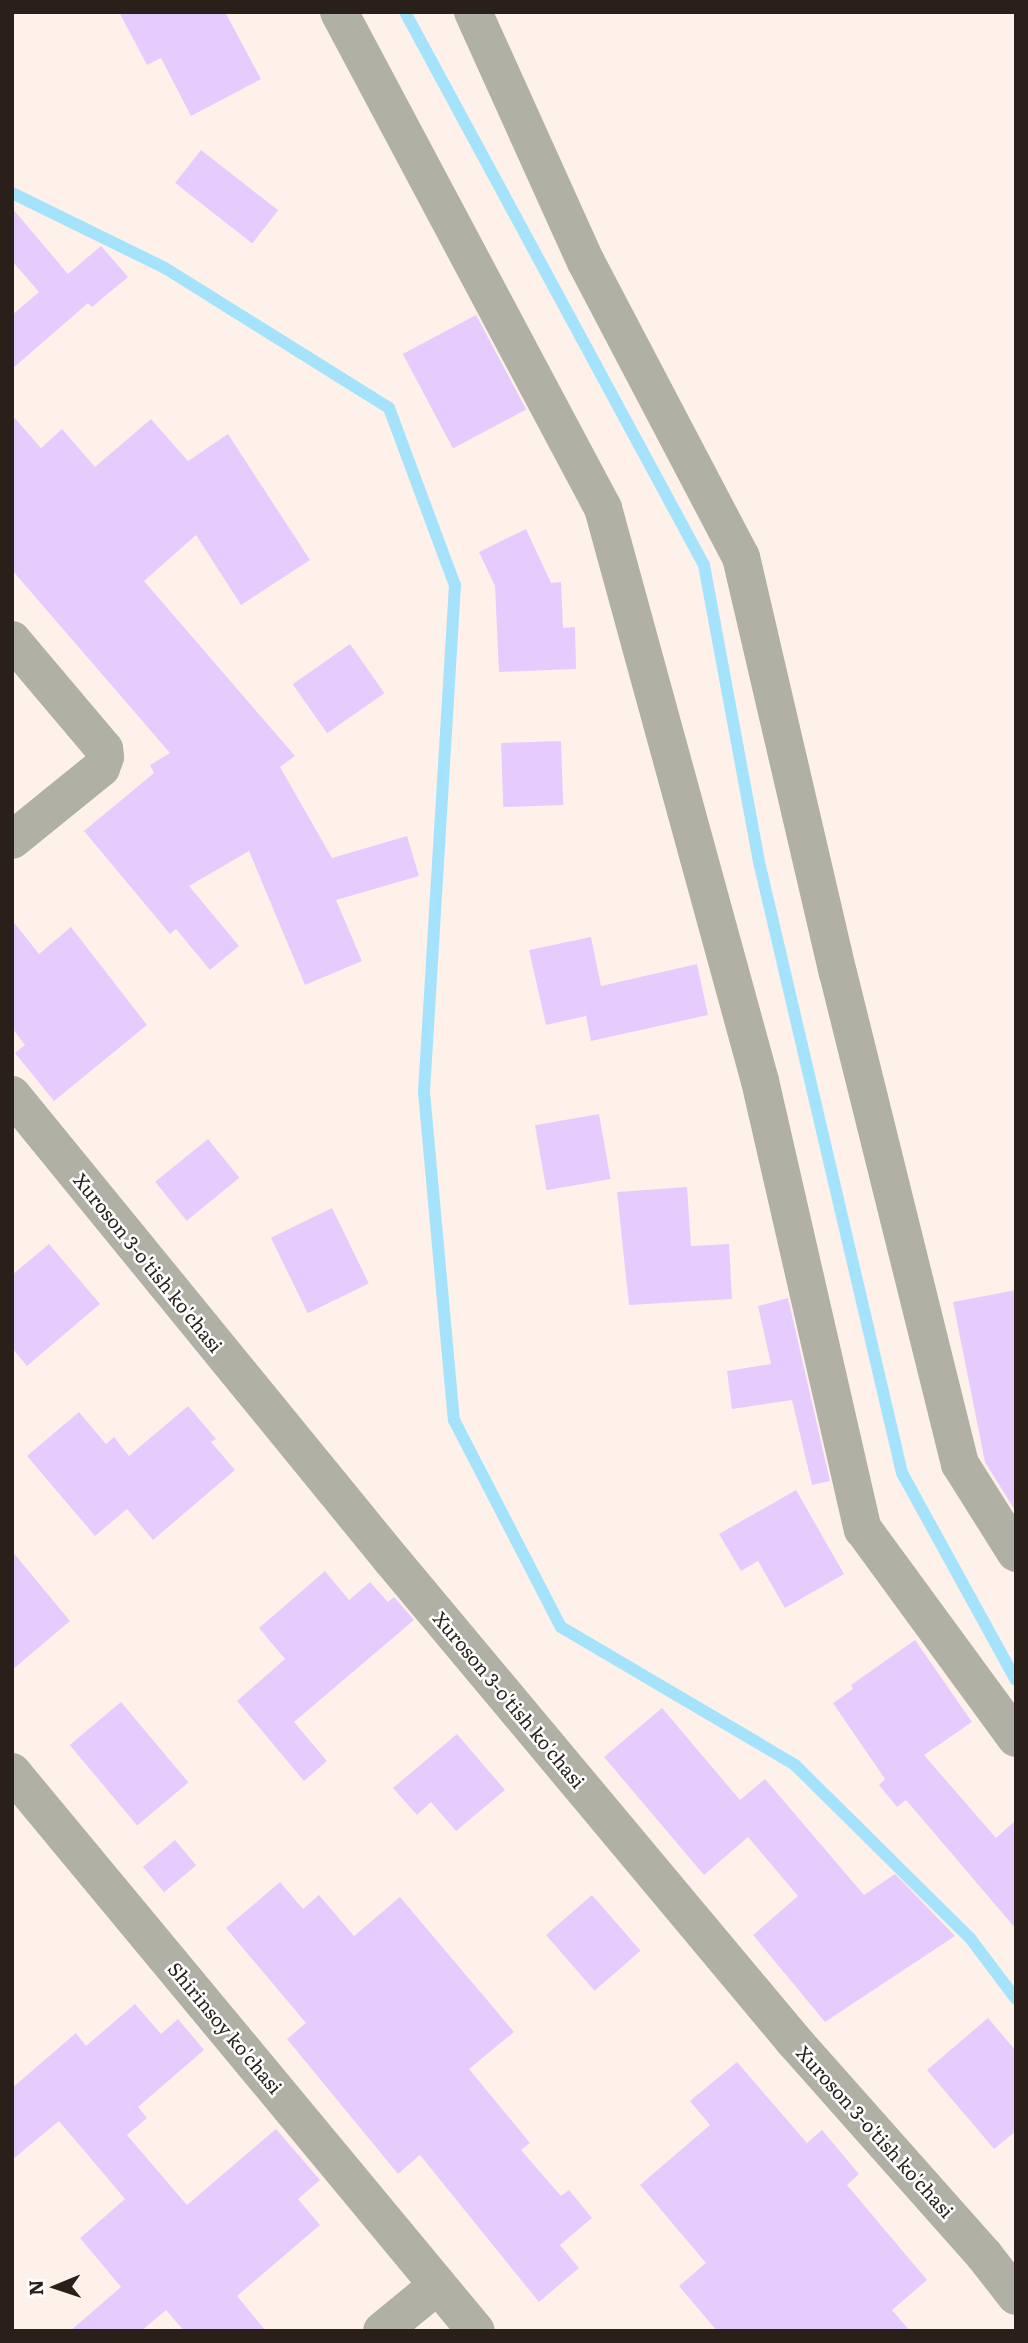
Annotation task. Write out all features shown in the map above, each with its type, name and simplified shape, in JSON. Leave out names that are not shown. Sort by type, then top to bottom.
[{"type":"street","points":[[339,12],[603,508],[760,1081],[863,1530],[1016,1738]]},
{"type":"street","points":[[473,12],[586,262],[741,557],[838,973],[960,1464],[1016,1553]]},
{"type":"street","points":[[12,640],[104,749],[105,757],[101,768],[12,840]]},
{"type":"street","name":"Xuroson 3-o'tish ko'chasi","points":[[12,1095],[418,1592],[794,2041],[967,2236],[1016,2296]]},
{"type":"street","name":"Shirinsoy ko'chasi","points":[[12,1772],[476,2331]]},
{"type":"street","points":[[382,2331],[438,2285]]},
{"type":"building","points":[[119,12],[225,12],[261,79],[191,116],[161,58],[147,65]]},
{"type":"building","points":[[201,150],[278,210],[252,243],[175,183]]},
{"type":"building","points":[[12,208],[68,274],[101,246],[128,277],[92,307],[88,303],[12,369],[12,315],[39,292],[12,261]]},
{"type":"building","points":[[476,315],[526,409],[453,448],[403,354]]},
{"type":"building","points":[[12,415],[41,448],[62,429],[95,467],[151,419],[188,461],[228,434],[310,560],[241,605],[196,535],[144,581],[295,756],[280,767],[332,858],[407,836],[419,876],[336,900],[362,961],[305,985],[249,851],[189,886],[239,946],[210,970],[176,929],[170,934],[84,831],[154,773],[150,765],[170,753],[12,570]]},
{"type":"building","points":[[526,529],[551,583],[561,582],[563,628],[575,627],[576,669],[499,672],[495,586],[479,552]]},
{"type":"building","points":[[350,644],[384,693],[327,733],[293,684]]},
{"type":"building","points":[[561,741],[563,805],[503,807],[501,743]]},
{"type":"building","points":[[12,920],[39,954],[71,927],[147,1025],[54,1101],[15,1053],[25,1045],[12,1028]]},
{"type":"building","points":[[591,937],[601,986],[697,964],[708,1015],[591,1041],[586,1016],[546,1025],[529,950]]},
{"type":"building","points":[[599,1114],[610,1179],[546,1190],[535,1125]]},
{"type":"building","points":[[208,1139],[239,1178],[187,1221],[155,1182]]},
{"type":"building","points":[[687,1187],[691,1246],[729,1244],[732,1299],[629,1305],[617,1192]]},
{"type":"building","points":[[332,1208],[369,1283],[308,1313],[271,1238]]},
{"type":"building","points":[[49,1244],[100,1304],[27,1366],[12,1348],[12,1275]]},
{"type":"building","points":[[1016,1290],[1016,1512],[985,1462],[953,1302]]},
{"type":"building","points":[[788,1298],[830,1481],[812,1485],[792,1400],[732,1409],[727,1371],[771,1364],[758,1306]]},
{"type":"building","points":[[188,1406],[216,1439],[211,1442],[235,1470],[153,1540],[127,1509],[95,1536],[27,1456],[79,1412],[106,1444],[114,1437],[129,1456]]},
{"type":"building","points":[[796,1490],[844,1574],[785,1608],[758,1561],[741,1571],[719,1534]]},
{"type":"building","points":[[12,1551],[70,1621],[12,1670]]},
{"type":"building","points":[[325,1571],[349,1600],[370,1582],[388,1602],[394,1597],[414,1620],[294,1722],[327,1761],[304,1781],[237,1701],[285,1659],[259,1628]]},
{"type":"building","points":[[915,1640],[972,1722],[924,1755],[996,1838],[1016,1820],[1016,1929],[906,1800],[897,1807],[879,1785],[885,1779],[833,1703],[853,1689],[851,1685]]},
{"type":"building","points":[[121,1702],[188,1782],[137,1826],[70,1745]]},
{"type":"building","points":[[662,1708],[740,1800],[765,1779],[864,1895],[895,1874],[955,1936],[825,2022],[753,1935],[798,1896],[748,1837],[704,1875],[604,1757]]},
{"type":"building","points":[[457,1734],[505,1790],[456,1831],[431,1802],[417,1815],[393,1788]]},
{"type":"building","points":[[175,1840],[196,1865],[164,1892],[143,1867]]},
{"type":"building","points":[[280,1882],[303,1909],[319,1895],[354,1936],[400,1897],[514,2032],[469,2069],[530,2143],[521,2150],[561,2196],[569,2190],[592,2218],[560,2245],[579,2268],[539,2302],[420,2155],[398,2174],[287,2039],[306,2023],[226,1928]]},
{"type":"building","points":[[592,1895],[641,1951],[595,1991],[546,1935]]},
{"type":"building","points":[[135,2004],[161,2034],[178,2019],[204,2050],[138,2107],[147,2118],[127,2135],[187,2205],[276,2129],[320,2180],[298,2199],[320,2225],[237,2296],[266,2331],[184,2331],[166,2310],[141,2331],[70,2331],[121,2287],[80,2238],[125,2199],[59,2121],[12,2160],[12,2088],[76,2033],[86,2046]]},
{"type":"building","points":[[988,2018],[1016,2051],[1016,2131],[994,2149],[927,2070]]},
{"type":"building","points":[[737,2062],[807,2143],[822,2130],[859,2174],[847,2185],[927,2280],[892,2310],[910,2331],[717,2331],[679,2286],[706,2263],[640,2185],[710,2125],[690,2101]]},
{"type":"waterway","points":[[405,12],[704,565],[760,866],[902,1473],[1016,1680]]},
{"type":"waterway","points":[[12,193],[165,268],[389,408],[455,585],[424,1092],[454,1420],[561,1627],[795,1765],[970,1938],[1016,1999]]}]
